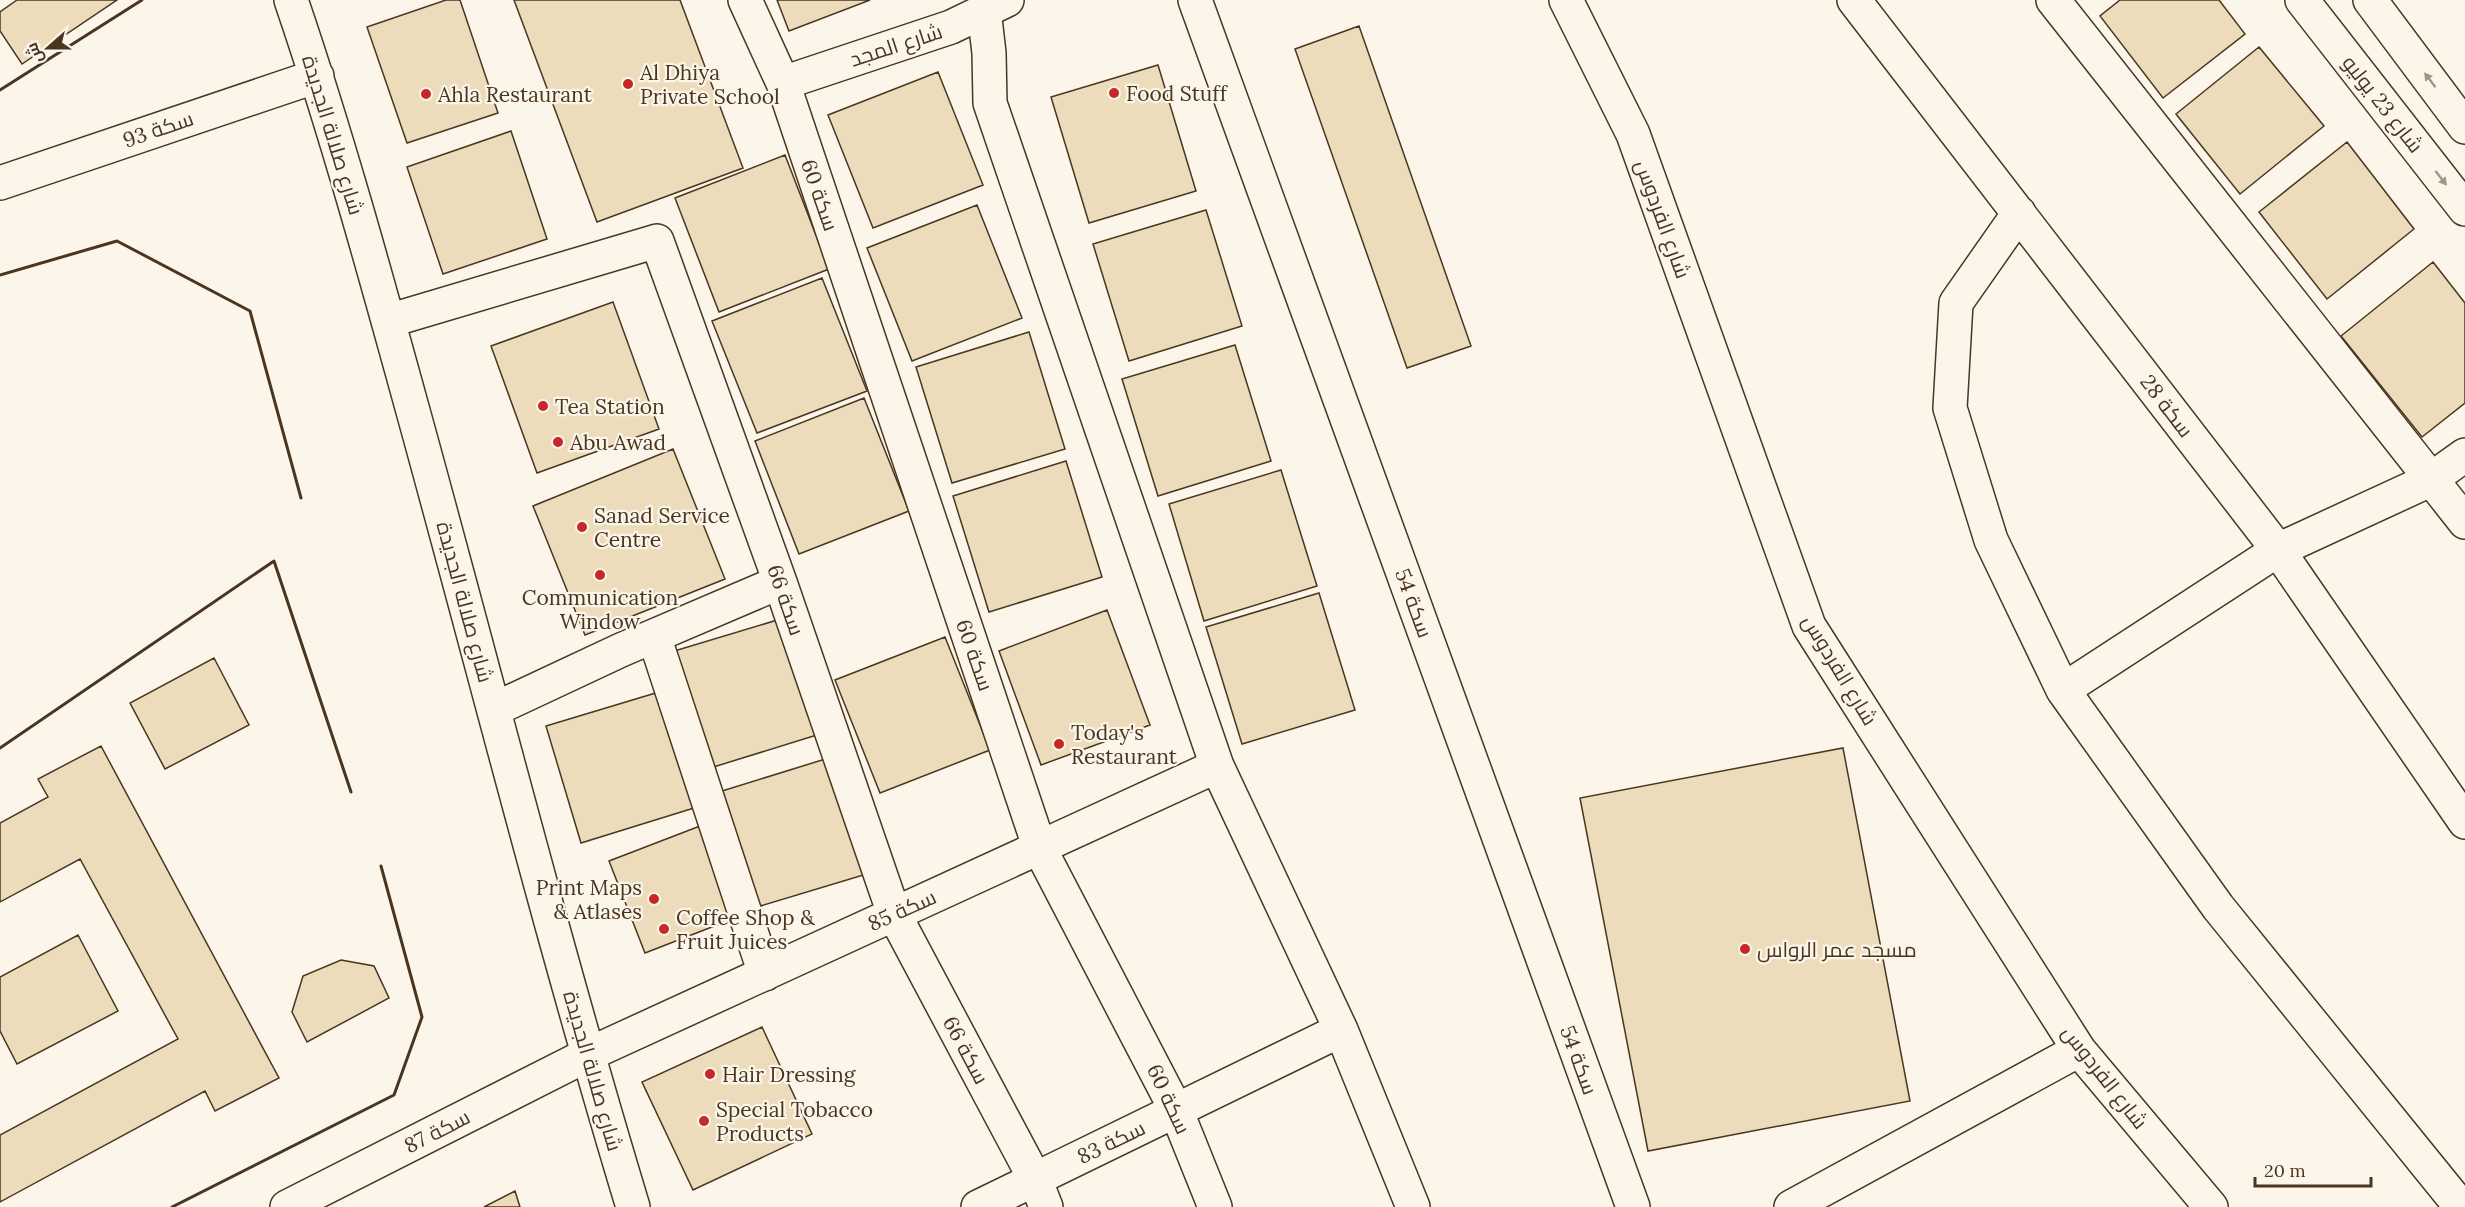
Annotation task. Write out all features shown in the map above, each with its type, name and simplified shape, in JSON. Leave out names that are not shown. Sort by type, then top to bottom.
[{"type":"street","name":"شارع صلالة الجديدة","points":[[291,0],[317,76],[388,321],[587,1055],[633,1207]]},
{"type":"street","name":"سكة 60","points":[[745,0],[783,83],[1040,849],[1176,1110],[1215,1207]]},
{"type":"street","name":"سكة 54","points":[[1195,0],[1633,1207]]},
{"type":"street","name":"شارع الفردوس","points":[[1566,0],[1633,134],[1809,626],[2079,1050],[2211,1207]]},
{"type":"street","name":"سكة 28","points":[[1854,0],[2278,550],[2465,822]]},
{"type":"street","points":[[2053,0],[2465,522]]},
{"type":"street","name":"شارع 23 يوليو","points":[[2302,0],[2465,208]]},
{"type":"street","points":[[2370,0],[2465,127]]},
{"type":"street","name":"شارع المجد","points":[[783,83],[947,14],[996,5]]},
{"type":"street","points":[[996,5],[989,53],[990,103],[1218,766],[1341,1030],[1413,1207]]},
{"type":"street","name":"سكة 93","points":[[0,183],[317,76]]},
{"type":"street","points":[[2019,213],[1956,303],[1950,408],[1991,540],[2062,690],[2218,907],[2461,1207]]},
{"type":"street","name":"سكة 66","points":[[388,321],[657,241],[780,582],[894,914],[1041,1193]]},
{"type":"street","points":[[2062,690],[2278,550],[2430,480],[2465,455]]},
{"type":"street","points":[[495,709],[654,636],[780,582]]},
{"type":"street","points":[[654,636],[765,974]]},
{"type":"street","name":"سكة 85","points":[[587,1055],[1218,766]]},
{"type":"street","name":"سكة 83","points":[[978,1207],[1041,1193],[1176,1110],[1341,1030]]},
{"type":"street","points":[[1791,1207],[2079,1050]]},
{"type":"street","name":"سكة 87","points":[[309,1202],[587,1055]]},
{"type":"building","points":[[17,0],[117,0],[22,64],[0,31],[0,12]]},
{"type":"building","points":[[446,0],[460,0],[498,113],[407,143],[367,27]]},
{"type":"building","name":"Al Dhiya Private School","points":[[514,0],[680,0],[743,168],[597,222]]},
{"type":"building","points":[[777,0],[870,0],[789,31]]},
{"type":"building","points":[[2120,0],[2219,0],[2245,34],[2163,98],[2100,16]]},
{"type":"building","points":[[1359,26],[1471,346],[1407,368],[1295,49]]},
{"type":"building","points":[[2259,47],[2324,126],[2240,194],[2176,114]]},
{"type":"building","points":[[1158,65],[1196,191],[1089,223],[1051,97]]},
{"type":"building","points":[[938,72],[983,185],[873,228],[828,115]]},
{"type":"building","points":[[511,131],[547,239],[443,274],[407,167]]},
{"type":"building","points":[[2347,142],[2414,229],[2327,299],[2259,212]]},
{"type":"building","points":[[785,155],[829,269],[719,312],[675,198]]},
{"type":"building","points":[[977,205],[1022,318],[912,361],[867,248]]},
{"type":"building","points":[[1206,210],[1242,326],[1129,361],[1093,244]]},
{"type":"building","points":[[2433,262],[2465,303],[2465,403],[2422,437],[2341,336]]},
{"type":"building","points":[[822,278],[867,391],[757,433],[712,321]]},
{"type":"building","points":[[613,302],[659,429],[537,473],[491,346]]},
{"type":"building","points":[[1029,332],[1065,449],[952,483],[916,367]]},
{"type":"building","points":[[1235,345],[1271,461],[1158,496],[1122,379]]},
{"type":"building","points":[[864,398],[909,511],[799,554],[755,441]]},
{"type":"building","points":[[673,449],[725,579],[585,635],[533,506]]},
{"type":"building","points":[[1066,461],[1102,577],[989,612],[953,496]]},
{"type":"building","points":[[1281,470],[1317,586],[1204,621],[1169,504]]},
{"type":"building","points":[[1319,593],[1355,710],[1242,744],[1206,627]]},
{"type":"building","points":[[1107,610],[1150,725],[1041,765],[999,651]]},
{"type":"building","points":[[784,618],[820,734],[707,769],[671,652]]},
{"type":"building","points":[[945,637],[990,750],[880,793],[835,680]]},
{"type":"building","points":[[214,658],[249,725],[165,769],[130,703]]},
{"type":"building","points":[[659,692],[694,808],[581,843],[546,726]]},
{"type":"building","points":[[101,746],[279,1078],[215,1111],[205,1091],[0,1202],[0,1135],[178,1039],[80,859],[0,902],[0,823],[48,797],[38,779]]},
{"type":"building","name":"مسجد عمر الرواس","points":[[1843,748],[1910,1101],[1648,1151],[1580,798]]},
{"type":"building","points":[[835,756],[870,873],[757,907],[722,791]]},
{"type":"building","points":[[700,826],[735,918],[645,953],[609,861]]},
{"type":"building","points":[[78,935],[118,1011],[17,1064],[0,1031],[0,977]]},
{"type":"building","points":[[341,960],[374,966],[389,998],[307,1042],[292,1012],[303,976]]},
{"type":"building","points":[[762,1027],[812,1134],[693,1190],[642,1082]]},
{"type":"building","points":[[515,1191],[520,1207],[484,1207]]},
{"type":"wall","points":[[0,90],[142,0]]},
{"type":"wall","points":[[0,275],[117,241],[250,311],[301,498]]},
{"type":"wall","points":[[0,748],[274,561],[351,792]]},
{"type":"wall","points":[[172,1207],[394,1095],[422,1017],[381,866]]},
{"type":"place","name":"Al Dhiya Private School","points":[[628,84]]},
{"type":"place","name":"Food Stuff","points":[[1114,93]]},
{"type":"place","name":"Ahla Restaurant","points":[[426,94]]},
{"type":"place","name":"Tea Station","points":[[543,406]]},
{"type":"place","name":"Abu Awad","points":[[558,442]]},
{"type":"place","name":"Sanad Service Centre","points":[[582,527]]},
{"type":"place","name":"Communication Window","points":[[600,575]]},
{"type":"place","name":"Today's Restaurant","points":[[1059,744]]},
{"type":"place","name":"Print Maps & Atlases","points":[[654,899]]},
{"type":"place","name":"Coffee Shop & Fruit Juices","points":[[664,929]]},
{"type":"place","name":"مسجد عمر الرواس","points":[[1745,949]]},
{"type":"place","name":"Hair Dressing","points":[[710,1074]]},
{"type":"place","name":"Special Tobacco Products","points":[[704,1121]]}]
